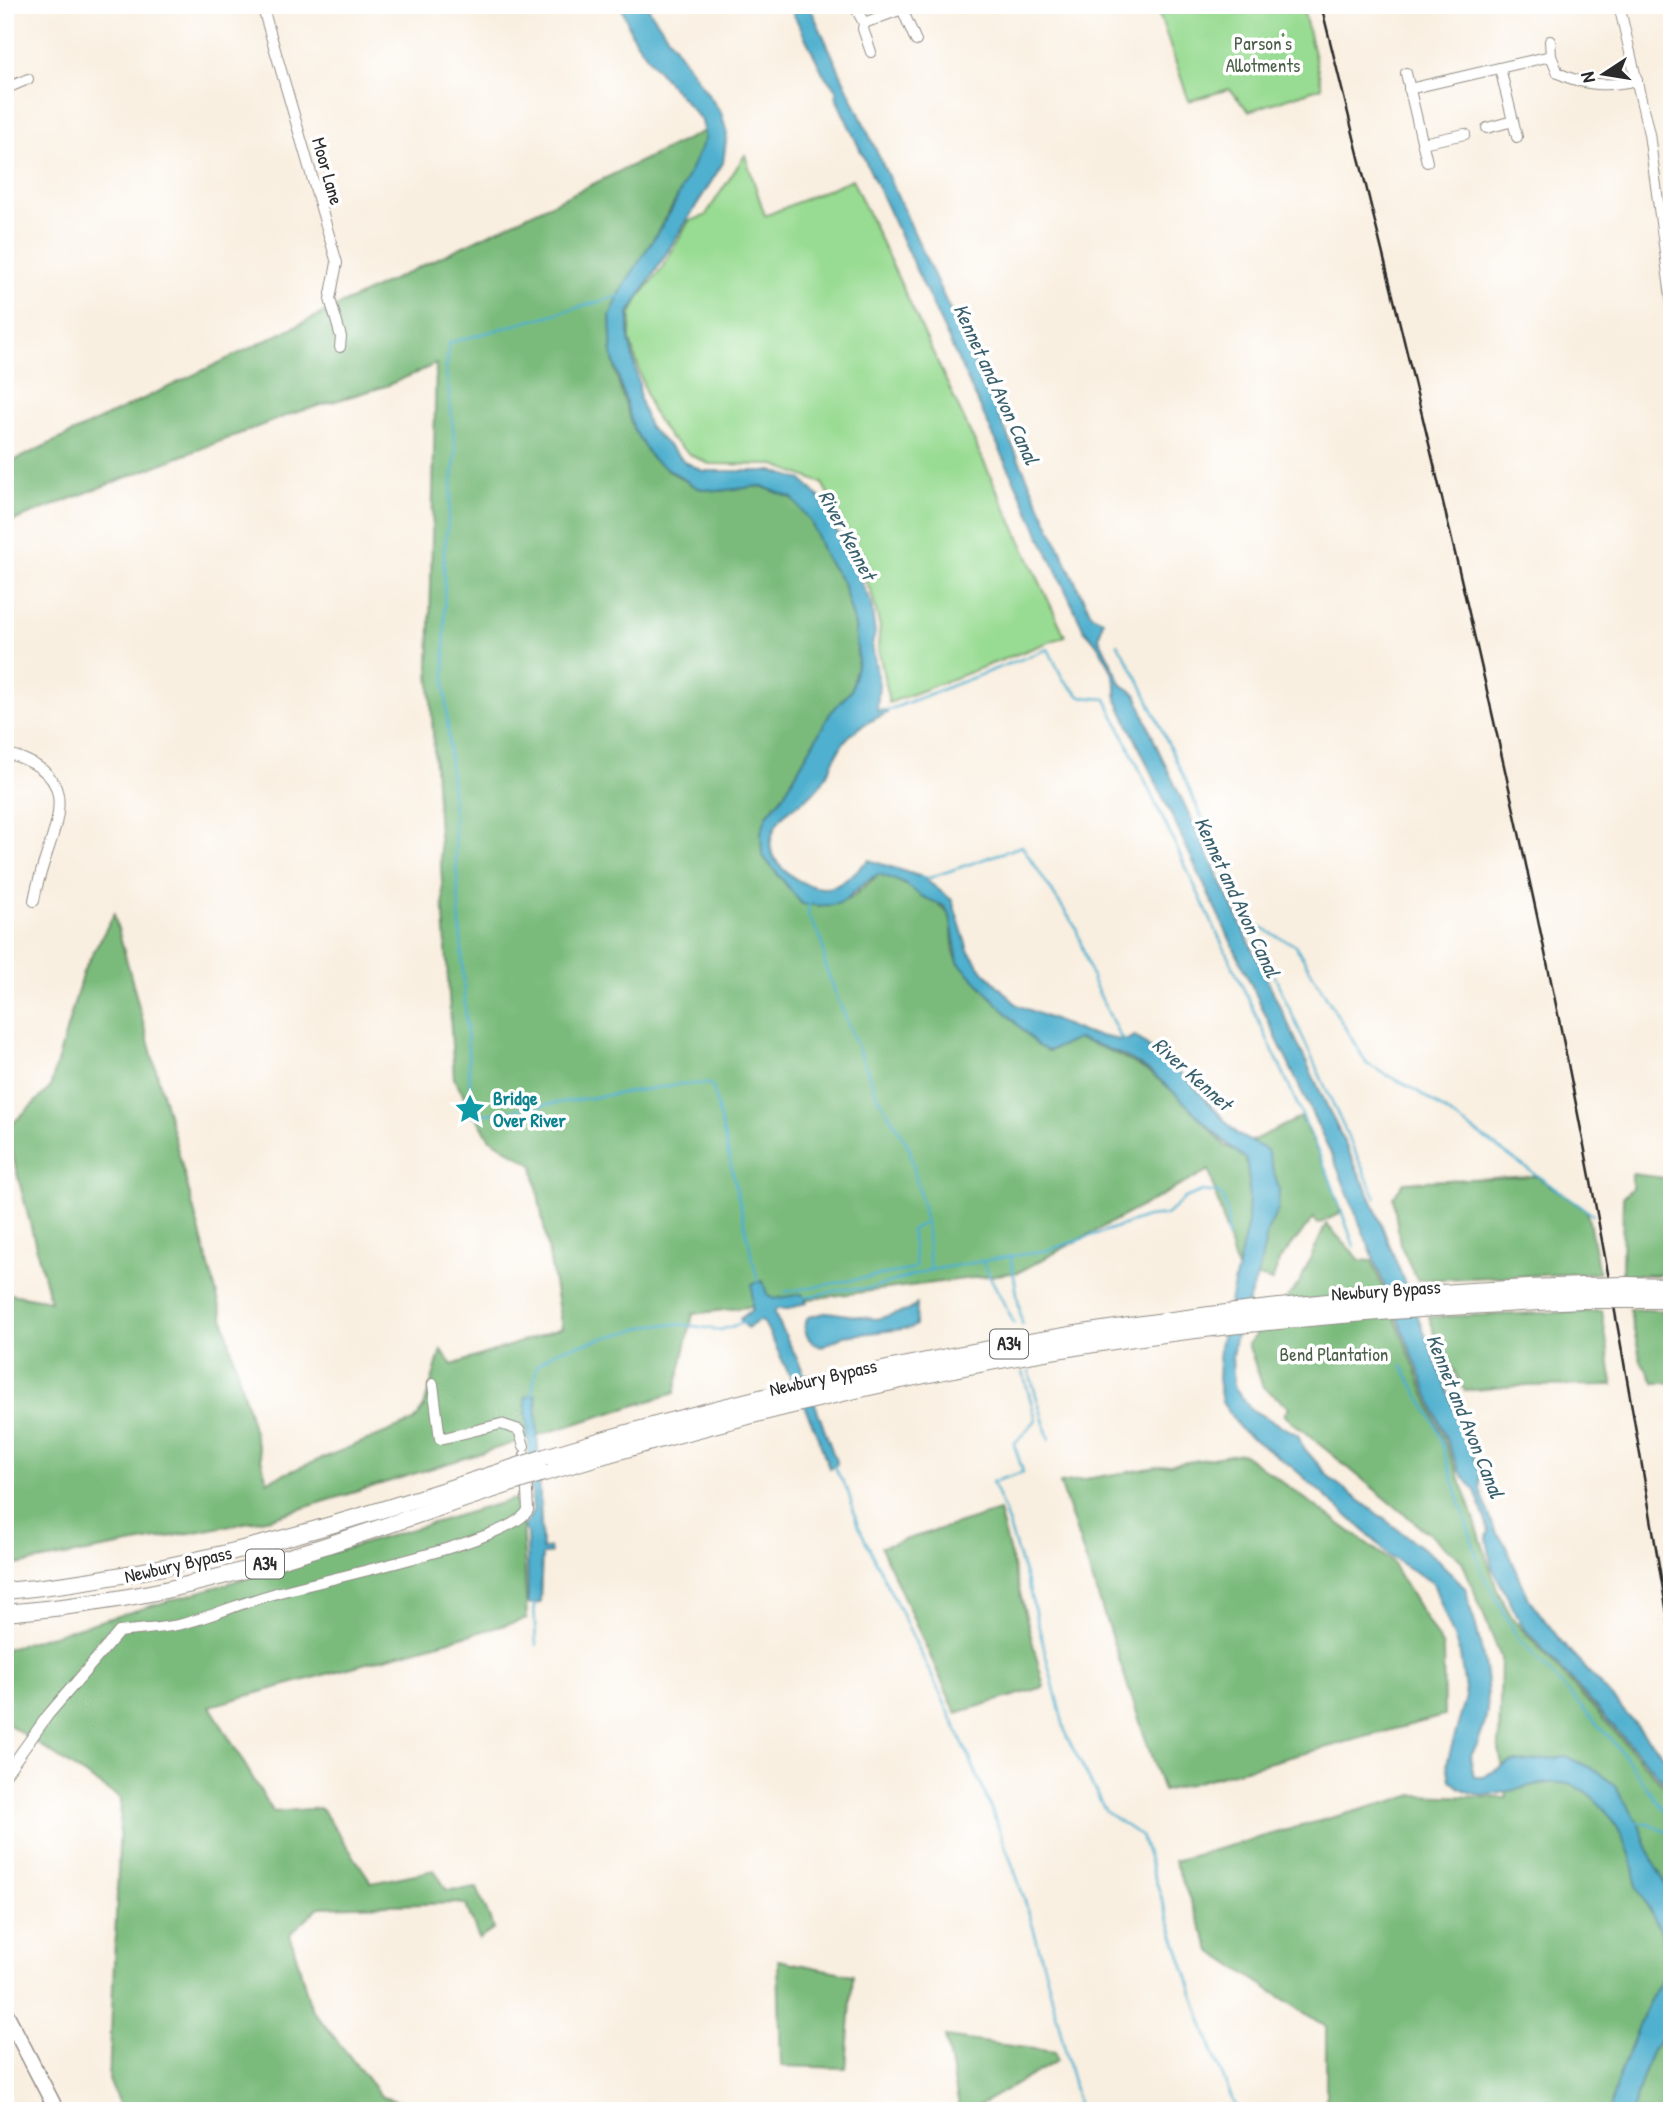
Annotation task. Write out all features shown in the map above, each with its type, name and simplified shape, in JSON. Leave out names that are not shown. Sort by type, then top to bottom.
[{"type":"highway","name":"Newbury Bypass","points":[[5,1591],[91,1581],[218,1555],[360,1516],[520,1462],[544,1465],[817,1391],[1204,1322],[1269,1306],[1628,1292],[1672,1286]]},
{"type":"highway","name":"Newbury Bypass","points":[[1628,1292],[1672,1300]]},
{"type":"highway","name":"Newbury Bypass","points":[[1204,1322],[1262,1322],[1382,1303]]},
{"type":"highway","name":"Newbury Bypass","points":[[5,1613],[102,1602],[208,1580],[360,1535],[520,1462]]},
{"type":"main road","points":[[5,2011],[57,2111]]},
{"type":"street","name":"Moor Lane","points":[[262,5],[337,263],[330,299],[341,337],[340,347]]},
{"type":"street","points":[[854,5],[864,23],[863,29],[871,52]]},
{"type":"street","points":[[1623,6],[1658,195],[1672,304]]},
{"type":"street","points":[[864,23],[902,9],[916,41]]},
{"type":"street","points":[[1550,41],[1551,57],[1558,74],[1591,84],[1616,85],[1637,80]]},
{"type":"street","points":[[1409,89],[1551,57]]},
{"type":"street","points":[[1500,68],[1517,137]]},
{"type":"street","points":[[1406,73],[1427,162]]},
{"type":"street","points":[[5,89],[28,79]]},
{"type":"street","points":[[1486,128],[1513,121]]},
{"type":"street","points":[[1423,144],[1465,134]]},
{"type":"street","points":[[5,753],[30,759],[46,769],[56,786],[60,805],[38,878],[34,901]]},
{"type":"street","points":[[5,1775],[48,1716],[119,1632],[181,1624],[269,1595],[455,1547],[497,1531],[525,1516],[528,1510],[520,1462],[519,1430],[501,1424],[440,1439],[433,1384]]},
{"type":"green space","name":"Parson's Allotments","points":[[1156,5],[1302,5],[1322,87],[1249,111],[1229,89],[1189,101]]},
{"type":"green space","points":[[704,131],[705,139],[694,168],[636,270],[622,289],[610,316],[612,355],[620,388],[634,430],[667,470],[698,488],[719,491],[761,486],[792,498],[798,504],[811,522],[825,557],[843,583],[855,626],[858,661],[851,691],[831,712],[785,793],[767,815],[762,855],[802,904],[850,899],[879,874],[930,899],[950,917],[953,948],[960,964],[1048,1051],[1078,1039],[1143,1068],[1176,1094],[1225,1146],[1233,1150],[1301,1117],[1330,1179],[1341,1213],[1318,1224],[1314,1218],[1280,1259],[1272,1281],[1237,1270],[1209,1170],[1019,1272],[693,1314],[675,1393],[271,1518],[5,1567],[5,1293],[50,1301],[6,1130],[50,1088],[83,972],[114,914],[267,1481],[414,1421],[424,1407],[441,1350],[452,1365],[562,1328],[533,1165],[489,1138],[454,1079],[429,668],[436,364],[386,386],[291,414],[5,524],[5,465]]},
{"type":"green space","points":[[745,155],[765,216],[852,179],[1065,636],[889,703],[878,646],[880,627],[871,591],[846,549],[840,516],[822,483],[775,465],[709,464],[691,455],[669,437],[651,410],[630,340],[631,314],[639,297],[661,270],[689,221],[705,216]]},
{"type":"green space","points":[[1632,1174],[1672,1179],[1672,1275],[1622,1275],[1623,1197],[1632,1188]]},
{"type":"green space","points":[[1536,1176],[1587,1211],[1599,1273],[1417,1280],[1400,1244],[1393,1197],[1404,1182]]},
{"type":"green space","name":"Bend Plantation","points":[[1326,1224],[1360,1260],[1372,1261],[1468,1500],[1498,1592],[1513,1619],[1672,1795],[1672,2111],[1326,2111],[1326,2027],[1211,1951],[1174,1861],[1414,1795],[1507,1798],[1499,1748],[1501,1658],[1462,1561],[1284,1415],[1289,1407],[1263,1387],[1248,1344],[1300,1282]]},
{"type":"green space","points":[[1629,1309],[1672,1311],[1672,1383],[1655,1383],[1641,1361]]},
{"type":"green space","points":[[1602,1311],[1613,1385],[1515,1386],[1465,1391],[1438,1342],[1429,1317]]},
{"type":"green space","points":[[1242,1453],[1391,1561],[1443,1647],[1444,1716],[1163,1791],[1060,1483]]},
{"type":"green space","points":[[521,1497],[527,1619],[210,1706],[273,1812],[321,1808],[372,1883],[434,1870],[447,1890],[477,1888],[494,1929],[479,1939],[466,1905],[459,1903],[319,1907],[290,1934],[311,2008],[382,2097],[434,2111],[122,2111],[109,2080],[121,1799],[5,1722],[5,1649]]},
{"type":"green space","points":[[999,1511],[1044,1687],[956,1713],[881,1547]]},
{"type":"green space","points":[[778,1960],[853,1975],[846,2068],[781,2066]]},
{"type":"green space","points":[[945,2037],[1055,2052],[1057,2061],[969,2111],[960,2111]]},
{"type":"water","points":[[621,5],[646,5],[721,113],[727,133],[723,163],[629,313],[629,340],[640,400],[649,427],[685,462],[703,471],[773,471],[802,480],[822,500],[871,603],[875,633],[872,645],[879,684],[877,711],[885,710],[887,713],[865,724],[847,738],[820,785],[778,821],[771,840],[775,860],[792,876],[814,887],[825,888],[840,884],[869,860],[922,877],[952,900],[968,950],[983,971],[1017,1005],[1085,1033],[1125,1041],[1135,1036],[1185,1077],[1238,1135],[1267,1150],[1279,1189],[1278,1210],[1268,1229],[1259,1271],[1235,1339],[1232,1357],[1234,1386],[1250,1409],[1298,1435],[1302,1446],[1331,1479],[1437,1559],[1467,1590],[1484,1660],[1488,1693],[1484,1725],[1470,1757],[1474,1777],[1483,1777],[1509,1763],[1567,1757],[1598,1771],[1614,1785],[1637,1820],[1654,1864],[1672,1894],[1672,2015],[1663,2036],[1651,2052],[1632,2111],[1610,2111],[1625,2060],[1664,1973],[1666,1950],[1659,1929],[1638,1888],[1631,1857],[1619,1830],[1594,1799],[1573,1785],[1545,1783],[1490,1795],[1476,1794],[1450,1780],[1447,1763],[1466,1697],[1460,1654],[1433,1583],[1389,1556],[1291,1466],[1241,1430],[1222,1402],[1218,1379],[1220,1346],[1248,1222],[1249,1182],[1246,1159],[1218,1136],[1166,1085],[1130,1059],[1078,1039],[1048,1051],[1038,1046],[958,962],[950,915],[944,906],[921,896],[904,883],[879,874],[841,903],[820,906],[802,904],[762,855],[761,833],[767,815],[785,793],[831,712],[851,691],[858,661],[855,626],[843,583],[825,557],[811,522],[792,498],[761,486],[719,491],[698,488],[652,459],[634,430],[612,355],[610,316],[622,289],[671,211],[705,139],[702,121],[654,66],[632,35]]},
{"type":"water","points":[[789,5],[809,5],[1081,594],[1092,615],[1103,620],[1099,638],[1122,685],[1136,694],[1156,745],[1372,1201],[1480,1473],[1480,1489],[1495,1531],[1505,1544],[1529,1599],[1560,1640],[1672,1765],[1672,1791],[1523,1627],[1492,1567],[1487,1538],[1489,1531],[1475,1491],[1459,1471],[1335,1162],[1116,698],[1115,680],[1107,661],[1084,630],[837,100],[836,89],[824,75]]},
{"type":"water","points":[[763,1281],[767,1294],[773,1299],[802,1294],[807,1302],[789,1309],[776,1309],[774,1313],[803,1371],[837,1464],[829,1468],[815,1429],[766,1326],[761,1320],[747,1328],[740,1319],[752,1310],[752,1284]]},
{"type":"water","points":[[917,1304],[916,1325],[911,1328],[844,1336],[822,1347],[807,1336],[805,1327],[808,1317],[828,1312],[876,1319],[907,1311]]},
{"type":"water","points":[[536,1395],[542,1550],[550,1548],[551,1553],[542,1555],[540,1603],[528,1604],[527,1533],[524,1527],[533,1511],[525,1397]]},
{"type":"waterway","points":[[620,296],[449,343],[446,371],[456,451],[444,554],[445,683],[472,1116],[681,1084],[709,1084],[713,1088],[758,1282]]},
{"type":"waterway","name":"Kennet and Avon Canal","points":[[1118,644],[1141,684],[1376,1198]]},
{"type":"waterway","points":[[883,712],[1048,649],[1063,679],[1081,697],[1106,699],[1283,1072],[1330,1179],[1354,1246]]},
{"type":"waterway","points":[[921,877],[929,878],[1022,846],[1076,928],[1093,981],[1119,1035],[1125,1041]]},
{"type":"waterway","points":[[809,903],[808,916],[822,940],[826,969],[876,1093],[909,1147],[926,1222],[930,1270]]},
{"type":"waterway","name":"Kennet and Avon Canal","points":[[1251,923],[1295,945],[1367,1064],[1417,1091],[1593,1215]]},
{"type":"waterway","points":[[802,1298],[844,1289],[869,1289],[930,1270],[1049,1250],[1147,1217],[1166,1215],[1185,1198],[1202,1191],[1218,1193],[1223,1197],[1228,1217],[1227,1238]]},
{"type":"waterway","points":[[785,1292],[910,1270],[916,1267],[911,1230],[926,1222]]},
{"type":"waterway","points":[[1011,1258],[1022,1324]]},
{"type":"waterway","points":[[982,1261],[1014,1323]]},
{"type":"waterway","points":[[531,1397],[537,1365],[556,1351],[653,1325],[679,1324],[720,1330],[746,1322]]},
{"type":"waterway","points":[[1402,1366],[1436,1425],[1482,1573],[1518,1638],[1616,1745],[1672,1821]]},
{"type":"waterway","points":[[1029,1371],[1049,1440]]},
{"type":"waterway","points":[[1023,1372],[1036,1420],[1014,1444],[1023,1472],[992,1482],[1004,1510],[1030,1592],[1066,1735],[1106,1812],[1141,1836],[1211,2047],[1237,2111]]},
{"type":"waterway","points":[[832,1463],[848,1491],[857,1523],[938,1690],[995,1818],[1049,1984],[1080,2111]]},
{"type":"waterway","points":[[534,1603],[536,1645]]},
{"type":"waterway","points":[[1635,1823],[1647,1823],[1672,1833]]},
{"type":"railway","points":[[1321,5],[1411,370],[1525,858],[1600,1228],[1672,1643]]},
{"type":"place","name":"Bridge Over River","points":[[470,1109]]},
{"type":"water label","name":"River Kennet","points":[[847,535]]},
{"type":"water label","name":"River Kennet","points":[[1192,1074]]}]
